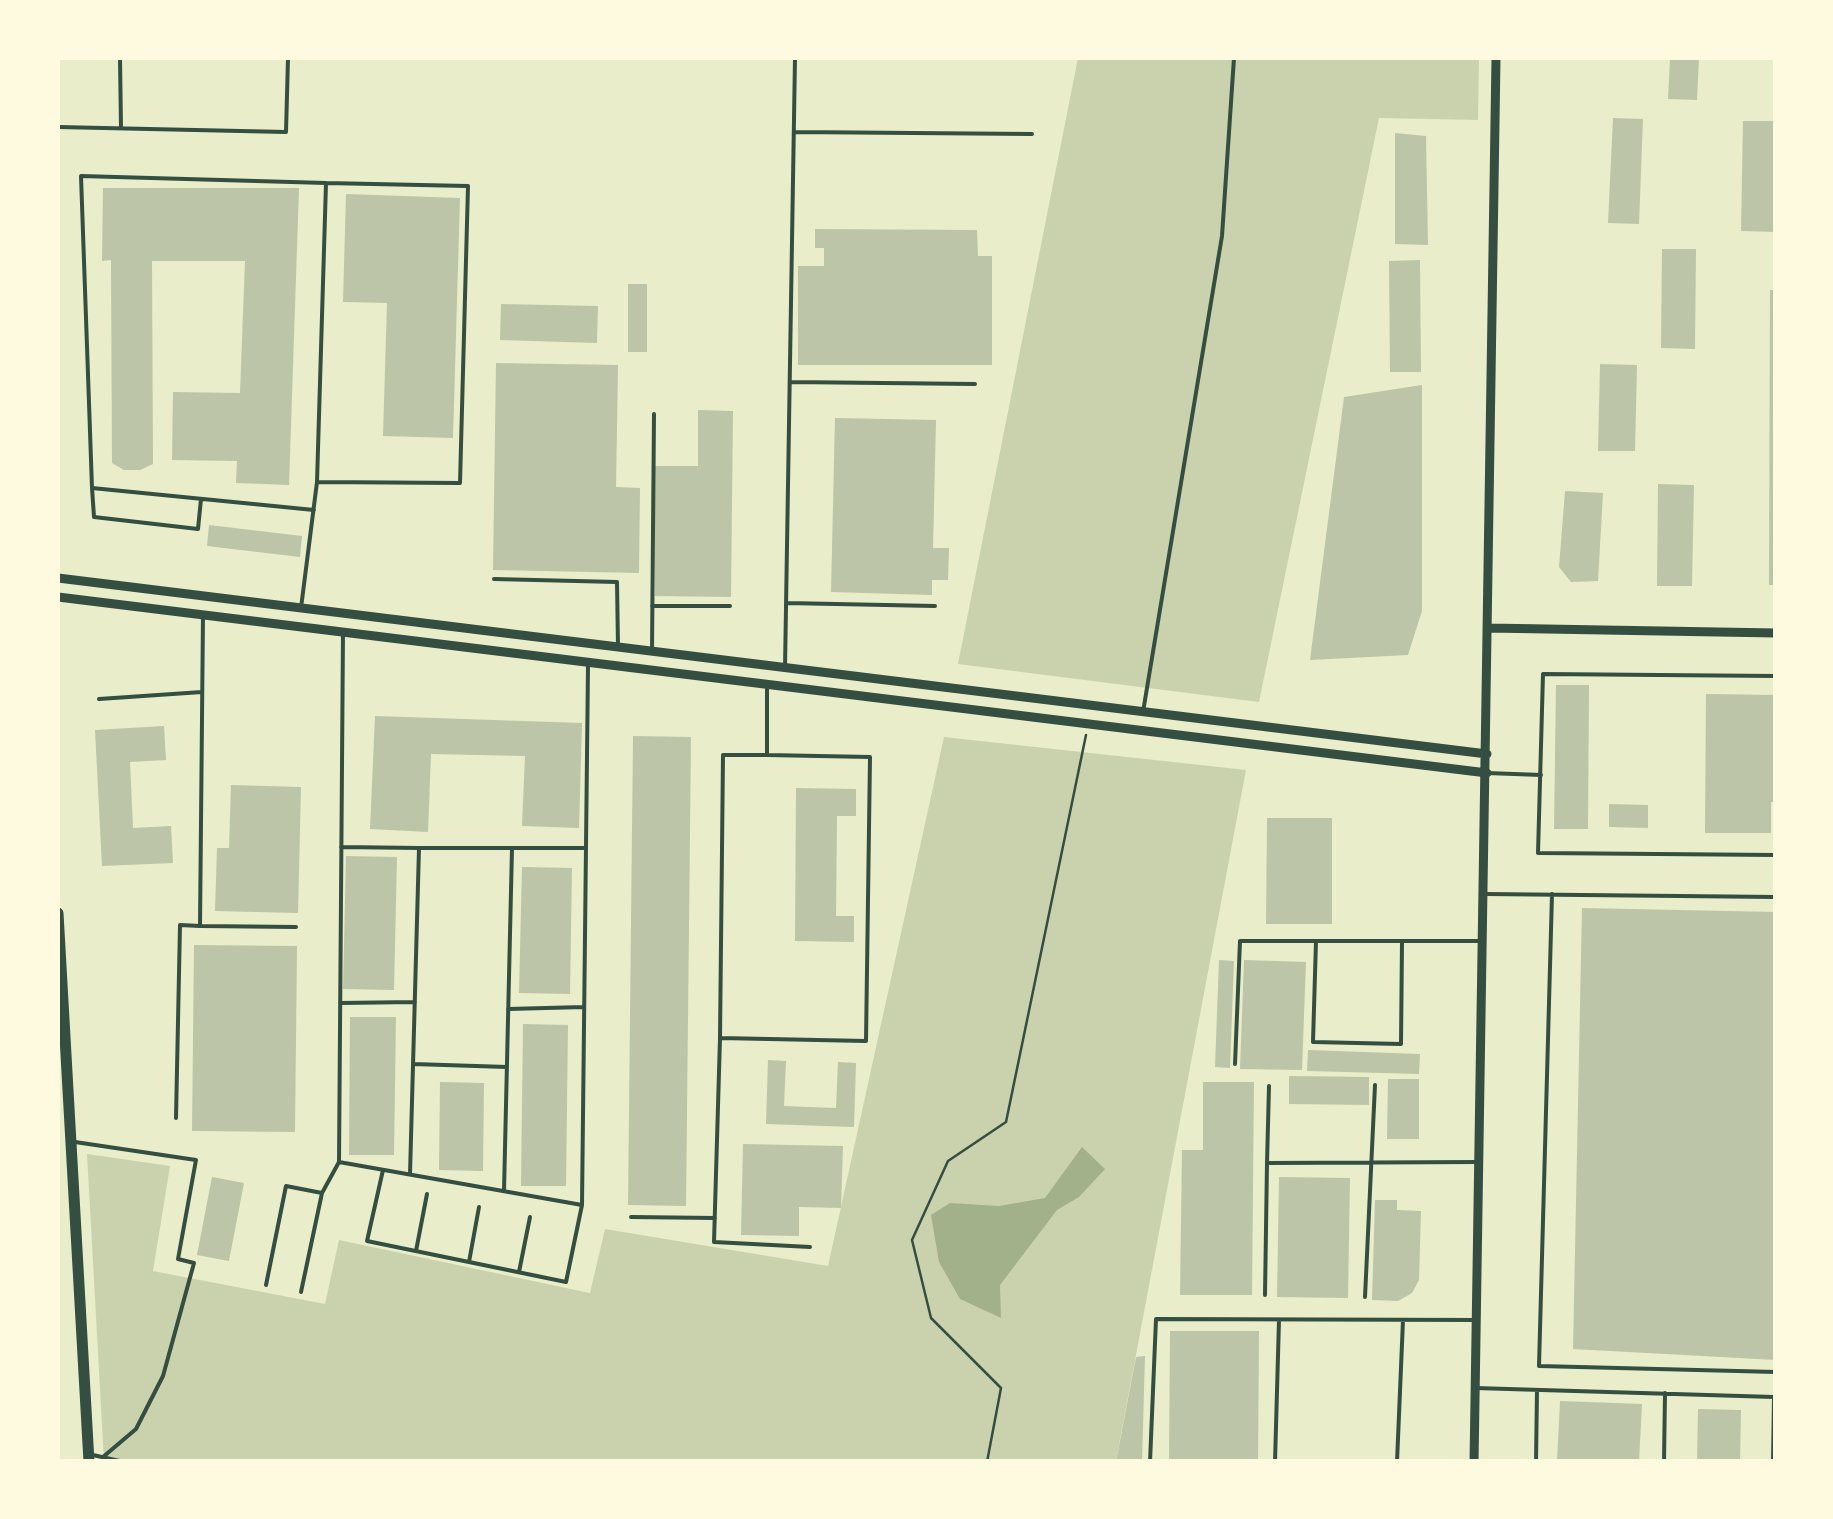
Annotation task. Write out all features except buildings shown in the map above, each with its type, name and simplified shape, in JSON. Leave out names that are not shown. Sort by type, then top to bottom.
[{"type":"main road","points":[[58,913],[89,1458]]},
{"type":"street","points":[[1474,1462],[1496,58]]},
{"type":"street","points":[[58,578],[1487,754]]},
{"type":"street","points":[[58,596],[1487,773]]},
{"type":"street","points":[[1488,628],[1776,633]]},
{"type":"lane","points":[[120,58],[120,128]]},
{"type":"lane","points":[[58,127],[286,132],[288,58]]},
{"type":"lane","points":[[785,668],[796,58]]},
{"type":"lane","points":[[1143,712],[1222,236],[1234,58]]},
{"type":"lane","points":[[794,132],[1032,134]]},
{"type":"lane","points":[[200,499],[198,529],[94,517],[81,176],[468,186],[460,484],[317,482]]},
{"type":"lane","points":[[301,608],[317,482],[326,183]]},
{"type":"lane","points":[[790,382],[975,384]]},
{"type":"lane","points":[[652,651],[654,414]]},
{"type":"lane","points":[[92,488],[314,510]]},
{"type":"lane","points":[[494,579],[617,582],[618,647]]},
{"type":"lane","points":[[786,603],[935,606]]},
{"type":"lane","points":[[652,606],[730,606]]},
{"type":"lane","points":[[200,926],[203,614]]},
{"type":"lane","points":[[301,1292],[322,1193],[339,1162],[342,632]]},
{"type":"lane","points":[[383,1170],[367,1241],[566,1282],[582,1205],[588,662]]},
{"type":"lane","points":[[1776,676],[1544,674],[1538,853],[1776,855]]},
{"type":"lane","points":[[767,684],[767,755]]},
{"type":"lane","points":[[98,699],[202,692]]},
{"type":"lane","points":[[720,1038],[866,1041],[870,757],[724,754],[714,1242],[810,1247]]},
{"type":"lane","points":[[1487,773],[1540,774]]},
{"type":"lane","points":[[341,847],[586,848]]},
{"type":"lane","points":[[410,1174],[420,848]]},
{"type":"lane","points":[[504,1191],[512,848]]},
{"type":"lane","points":[[1484,894],[1776,897]]},
{"type":"lane","points":[[1552,894],[1539,1366],[1776,1372]]},
{"type":"lane","points":[[176,1118],[180,926],[296,927]]},
{"type":"lane","points":[[1234,1064],[1240,940],[1484,941]]},
{"type":"lane","points":[[1316,941],[1313,1042],[1401,1044],[1402,941]]},
{"type":"lane","points":[[340,1002],[415,1002]]},
{"type":"lane","points":[[508,1008],[584,1007]]},
{"type":"lane","points":[[413,1064],[507,1067]]},
{"type":"lane","points":[[1365,1297],[1374,1085]]},
{"type":"lane","points":[[1266,1295],[1269,1086]]},
{"type":"lane","points":[[70,1142],[196,1160],[178,1259],[194,1263],[164,1376],[136,1429],[103,1458]]},
{"type":"lane","points":[[339,1162],[582,1205]]},
{"type":"lane","points":[[1267,1164],[1479,1162]]},
{"type":"lane","points":[[266,1285],[286,1186],[322,1193]]},
{"type":"lane","points":[[416,1251],[427,1194]]},
{"type":"lane","points":[[469,1262],[480,1207]]},
{"type":"lane","points":[[631,1216],[715,1218]]},
{"type":"lane","points":[[518,1272],[530,1217]]},
{"type":"lane","points":[[1150,1462],[1156,1320],[1476,1320]]},
{"type":"lane","points":[[1275,1462],[1279,1320]]},
{"type":"lane","points":[[1397,1462],[1403,1320]]},
{"type":"lane","points":[[1475,1388],[1774,1397],[1772,1462]]},
{"type":"lane","points":[[1536,1390],[1536,1462]]},
{"type":"lane","points":[[1664,1462],[1666,1394]]},
{"type":"lane","points":[[89,1458],[124,1462]]},
{"type":"path","points":[[988,1462],[1000,1388],[931,1318],[912,1240],[948,1161],[1006,1122],[1088,724]]},
{"type":"shaded area","points":[[1078,58],[1479,58],[1478,120],[1379,118],[1259,702],[958,664]]},
{"type":"shaded area","points":[[944,737],[1246,770],[1116,1461],[104,1461],[87,1154],[170,1166],[153,1271],[325,1304],[339,1240],[590,1293],[605,1229],[828,1266]]},
{"type":"shaded area","points":[[1082,1147],[1105,1169],[1079,1197],[1057,1210],[1000,1285],[1001,1318],[960,1299],[939,1262],[931,1215],[950,1203],[999,1206],[1045,1198]]}]
